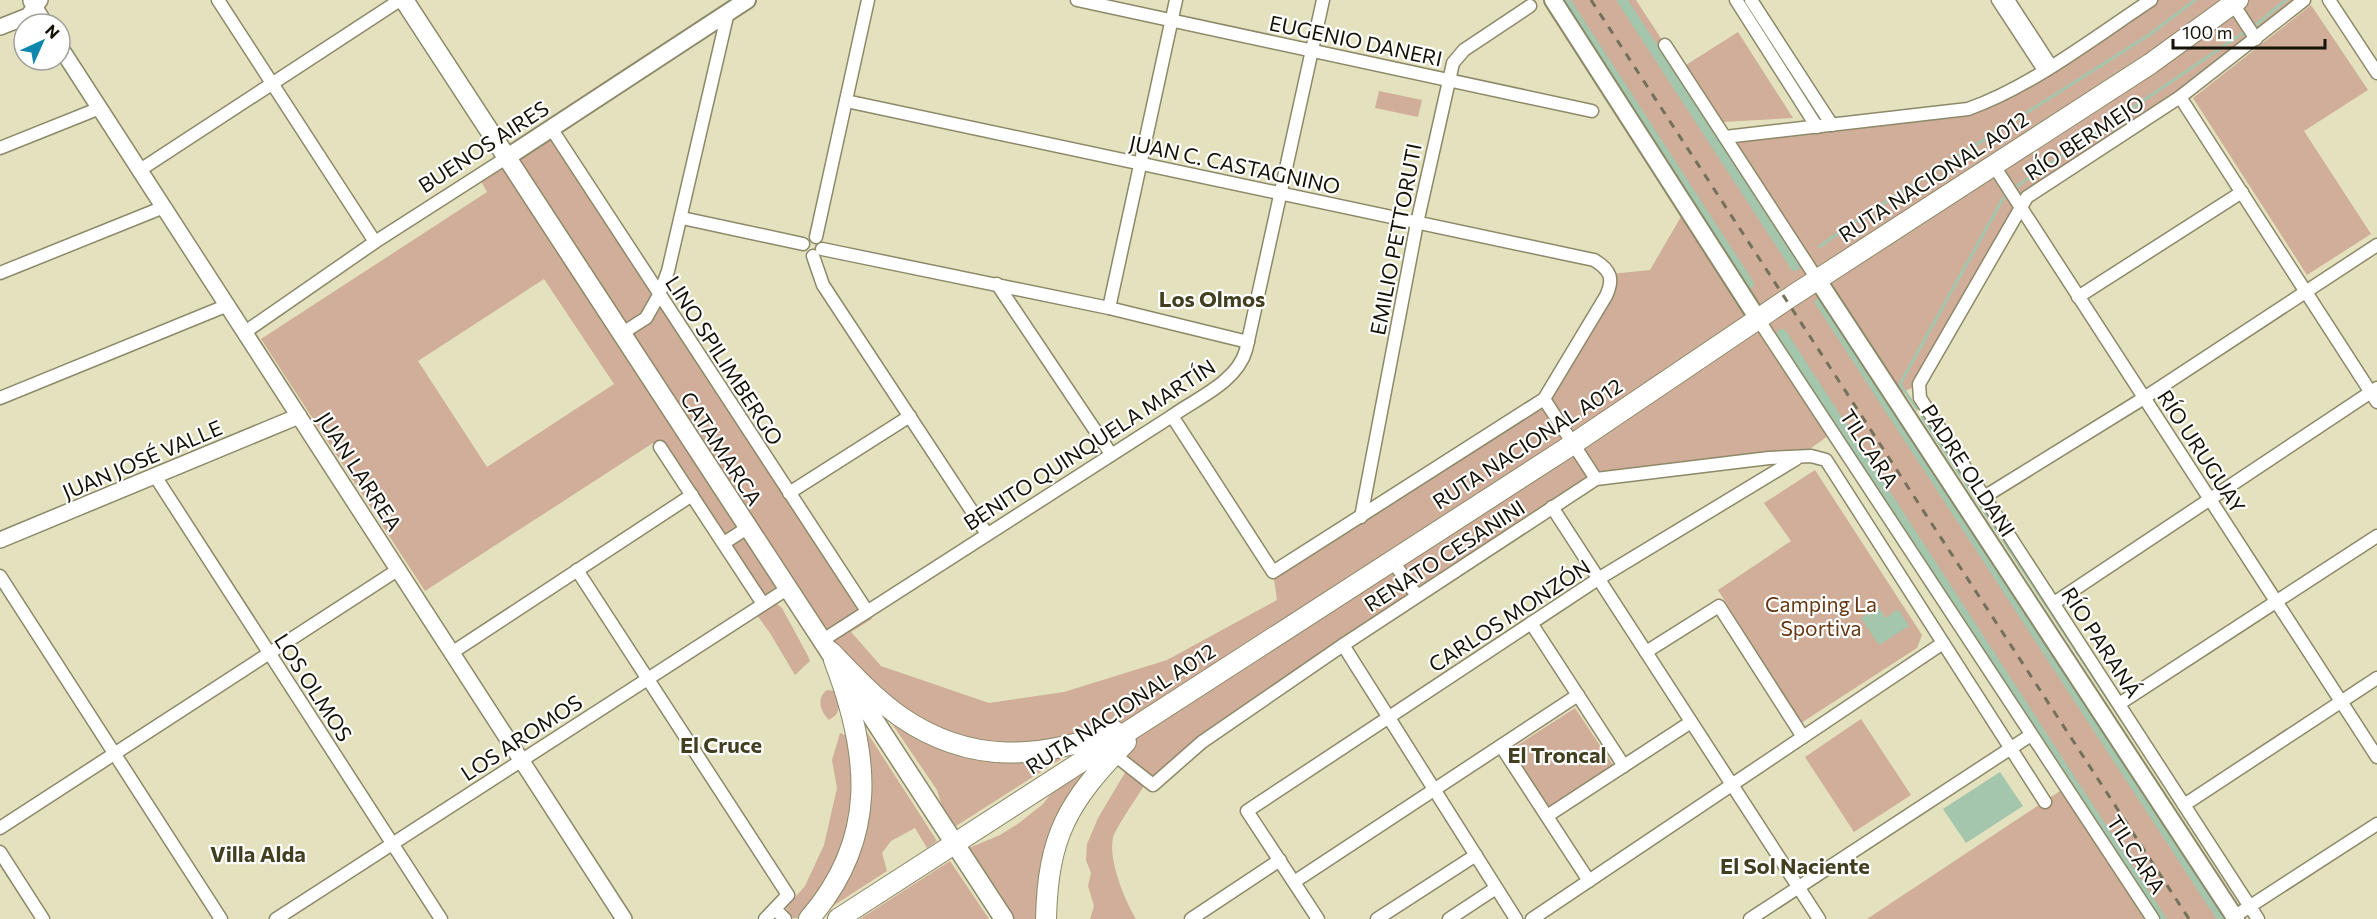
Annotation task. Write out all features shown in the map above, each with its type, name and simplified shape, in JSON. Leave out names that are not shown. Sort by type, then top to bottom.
[{"type":"highway","name":"RUTA NACIONAL A012","points":[[837,919],[1573,444],[1817,279],[2150,64],[2235,2]]},
{"type":"highway","points":[[827,646],[875,697],[902,718],[929,734],[987,751],[1019,753],[1104,747]]},
{"type":"highway","points":[[809,919],[843,868],[854,838],[861,808],[860,746],[844,686],[827,646]]},
{"type":"highway","points":[[1046,919],[1047,888],[1059,831],[1104,747]]},
{"type":"main road","name":"CATAMARCA","points":[[402,0],[1004,919]]},
{"type":"main road","name":"TILCARA","points":[[1553,0],[1758,319]]},
{"type":"main road","name":"BUENOS AIRES","points":[[506,158],[740,4]]},
{"type":"main road","name":"PADRE OLDANI","points":[[1817,279],[2235,918]]},
{"type":"street","points":[[218,0],[375,242]]},
{"type":"street","points":[[140,170],[402,0]]},
{"type":"street","points":[[816,237],[868,0]]},
{"type":"street","name":"EUGENIO DANERI","points":[[1077,0],[1592,111]]},
{"type":"street","points":[[1109,308],[1176,0]]},
{"type":"street","name":"BENITO QUINQUELA MARTÍN","points":[[827,646],[867,611],[1172,416],[1233,373],[1244,359],[1323,0]]},
{"type":"street","points":[[1736,0],[1817,127]]},
{"type":"street","points":[[1751,0],[1832,125]]},
{"type":"street","points":[[1998,0],[2047,68]]},
{"type":"street","points":[[2008,0],[2047,68]]},
{"type":"street","points":[[1725,137],[1968,109],[1986,103],[2047,68],[2151,0]]},
{"type":"street","name":"RÍO BERMEJO","points":[[1919,384],[2027,197],[2180,97],[2304,0]]},
{"type":"street","points":[[2330,0],[2377,73]]},
{"type":"street","points":[[2235,2],[2256,39]]},
{"type":"street","points":[[0,27],[23,19],[35,3]]},
{"type":"street","points":[[621,334],[646,318],[659,295],[668,271],[740,4]]},
{"type":"street","name":"EMILIO PETTORUTI","points":[[1361,517],[1417,223],[1453,63],[1464,50],[1530,6]]},
{"type":"street","name":"PADRE OLDANI","points":[[1665,45],[1817,279]]},
{"type":"street","name":"JUAN LARREA","points":[[72,65],[624,919]]},
{"type":"street","points":[[2054,603],[2209,499],[2375,394],[2180,97]]},
{"type":"street","name":"JUAN C. CASTAGNINO","points":[[846,101],[1594,260],[1611,274],[1611,285],[1544,399]]},
{"type":"street","points":[[0,148],[100,108]]},
{"type":"street","name":"LINO SPILIMBERGO","points":[[551,128],[867,611]]},
{"type":"street","name":"BUENOS AIRES","points":[[245,332],[375,242],[506,158]]},
{"type":"street","name":"RÍO URUGUAY","points":[[1994,166],[2377,758]]},
{"type":"street","points":[[2078,297],[2242,192]]},
{"type":"street","points":[[0,273],[164,207]]},
{"type":"street","points":[[682,218],[803,244]]},
{"type":"street","points":[[816,237],[806,239],[803,244],[805,253],[818,253],[997,284],[1109,308],[1248,342]]},
{"type":"street","points":[[816,237],[820,240],[818,253],[823,285],[987,534]]},
{"type":"street","points":[[1984,497],[2144,398],[2377,244]]},
{"type":"street","points":[[997,284],[1111,454]]},
{"type":"street","points":[[0,398],[228,305]]},
{"type":"street","name":"TILCARA","points":[[1758,319],[2153,919]]},
{"type":"street","name":"RÍO PARANÁ","points":[[1919,384],[1920,398],[2258,919]]},
{"type":"street","points":[[1172,416],[1273,572],[1544,399],[1596,479]]},
{"type":"street","points":[[1910,421],[1926,407]]},
{"type":"street","name":"JUAN JOSÉ VALLE","points":[[0,540],[299,416]]},
{"type":"street","points":[[789,493],[910,416]]},
{"type":"street","points":[[660,447],[763,604]]},
{"type":"street","name":"RENATO CESANINI","points":[[1104,747],[1153,784],[1202,742],[1343,645],[1596,479],[1769,458],[1811,456],[1826,460],[1860,514]]},
{"type":"street","name":"CARLOS MONZÓN","points":[[1280,860],[1248,811],[1598,579],[1797,458]]},
{"type":"street","name":"LOS OLMOS","points":[[154,476],[441,919]]},
{"type":"street","points":[[453,652],[692,495]]},
{"type":"street","points":[[1878,502],[1860,514],[2045,802]]},
{"type":"street","points":[[1552,507],[1819,919]]},
{"type":"street","points":[[724,543],[747,528]]},
{"type":"street","points":[[2119,704],[2377,536]]},
{"type":"street","points":[[1392,560],[1417,596]]},
{"type":"street","points":[[0,828],[399,569]]},
{"type":"street","points":[[577,570],[788,895],[765,919]]},
{"type":"street","points":[[0,576],[220,919]]},
{"type":"street","name":"LOS AROMOS","points":[[276,919],[787,589]]},
{"type":"street","points":[[1646,652],[1719,606],[1803,737]]},
{"type":"street","points":[[1531,623],[1624,766]]},
{"type":"street","points":[[1532,919],[1943,643]]},
{"type":"street","points":[[1343,645],[1516,919]]},
{"type":"street","points":[[2184,805],[2377,678]]},
{"type":"street","points":[[1294,882],[1578,695]]},
{"type":"street","points":[[1547,816],[1691,722]]},
{"type":"street","points":[[1750,919],[2031,735]]},
{"type":"street","points":[[1501,746],[1589,881]]},
{"type":"street","points":[[2235,918],[2377,824]]},
{"type":"street","points":[[0,852],[43,919]]},
{"type":"street","points":[[1377,919],[1476,855]]},
{"type":"street","points":[[1191,919],[1280,860],[1318,919]]},
{"type":"street","points":[[1449,919],[1496,888]]},
{"type":"street","points":[[775,909],[785,919]]},
{"type":"green space","points":[[1553,0],[1636,0],[1725,137],[1986,103],[2151,0],[2304,0],[2256,39],[2027,197],[1919,384],[1894,397],[2236,919],[1867,919],[2066,787],[1832,433],[1797,458],[1595,479],[1343,645],[1153,785],[1093,739],[987,751],[875,697],[787,589],[763,604],[661,447],[653,443],[425,591],[261,339],[487,192],[478,176],[551,128],[872,619],[851,632],[881,666],[989,703],[1064,692],[1167,660],[1277,600],[1273,572],[1544,399],[1611,274],[1650,270],[1686,208]],"holes":[[[544,279],[614,384],[487,467],[418,361]]]},
{"type":"green space","points":[[2311,5],[2368,90],[2304,131],[2371,234],[2307,275],[2193,98]]},
{"type":"green space","points":[[1738,32],[1793,118],[1723,122],[1686,65]]},
{"type":"green space","points":[[1379,91],[1422,100],[1418,117],[1375,108]]},
{"type":"green space","name":"Camping La Sportiva","points":[[1815,470],[1922,635],[1917,648],[1801,723],[1718,590],[1791,541],[1764,503]]},
{"type":"green space","points":[[771,604],[777,604],[782,608],[810,661],[795,675],[756,614]]},
{"type":"green space","points":[[827,690],[834,691],[839,708],[836,715],[829,720],[820,705],[821,697]]},
{"type":"green space","points":[[1575,708],[1613,765],[1549,808],[1510,750]]},
{"type":"green space","points":[[886,715],[943,745],[1067,752],[1066,756],[956,826],[942,806],[937,790]]},
{"type":"green space","points":[[1861,719],[1911,795],[1854,832],[1805,757]]},
{"type":"green space","points":[[861,723],[937,841],[927,848],[915,828],[891,841],[882,853],[887,871],[822,913],[847,871]]},
{"type":"green space","points":[[840,733],[847,736],[854,797],[848,844],[805,915],[792,918],[786,908],[805,886],[824,845],[837,788],[832,760]]},
{"type":"green space","points":[[1126,771],[1145,784],[1118,827],[1112,847],[1118,880],[1136,919],[1090,919],[1094,906],[1088,886],[1091,873],[1086,860],[1087,844],[1098,818]]},
{"type":"green space","points":[[1084,772],[1085,778],[1040,919],[1014,919],[969,848],[1000,835],[1019,823],[1043,804],[1050,795]]},
{"type":"green space","points":[[950,861],[989,919],[860,919]]},
{"type":"shaded area","points":[[1878,607],[1886,618],[1898,609],[1909,626],[1879,645],[1861,618]]},
{"type":"shaded area","points":[[2000,772],[2023,806],[1966,843],[1943,809]]},
{"type":"waterway","points":[[1565,0],[1749,284]]},
{"type":"waterway","points":[[1622,0],[1795,266]]},
{"type":"waterway","points":[[1819,247],[1853,223],[2149,35],[2195,0]]},
{"type":"waterway","points":[[2253,27],[2286,0]]},
{"type":"waterway","points":[[2014,188],[2243,33]]},
{"type":"waterway","points":[[1917,409],[1900,384],[2005,195]]},
{"type":"waterway","points":[[1820,302],[2214,906]]},
{"type":"waterway","points":[[1782,334],[2161,919]]},
{"type":"waterway","points":[[1922,417],[2134,739]]},
{"type":"waterway","points":[[2218,912],[2223,919]]},
{"type":"railway","points":[[1591,0],[2189,919]]},
{"type":"district","name":"Los Olmos","points":[[1212,298]]},
{"type":"district","name":"El Cruce","points":[[721,744]]},
{"type":"district","name":"El Troncal","points":[[1557,754]]},
{"type":"district","name":"Villa Alda","points":[[258,853]]},
{"type":"district","name":"El Sol Naciente","points":[[1795,865]]}]
